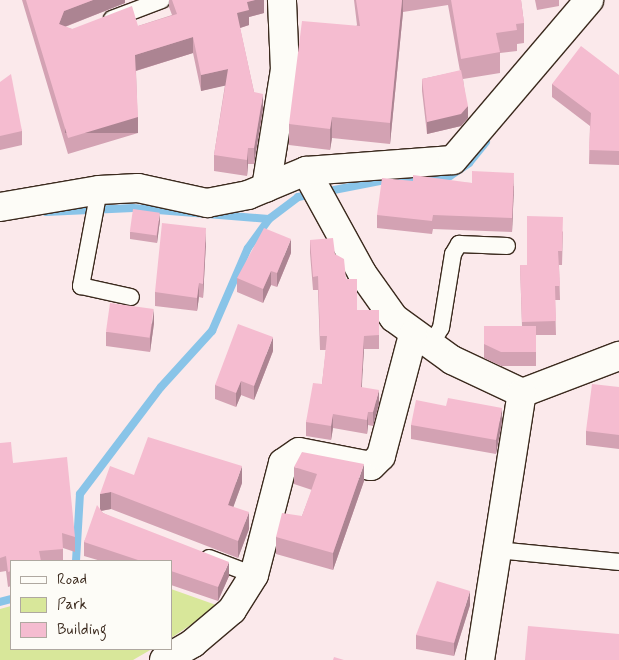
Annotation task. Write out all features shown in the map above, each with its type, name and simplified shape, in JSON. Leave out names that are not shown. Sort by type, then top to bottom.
[{"type":"street","points":[[266,188],[285,70],[282,0]]},
{"type":"street","points":[[0,207],[99,190],[138,188],[206,203],[266,188],[306,171],[453,160],[589,0]]},
{"type":"street","points":[[306,171],[362,272],[394,318],[422,341],[482,377],[522,393],[619,356]]},
{"type":"street","points":[[164,660],[193,643],[232,610],[254,575],[282,463],[299,452],[371,466],[381,456],[422,341]]},
{"type":"street","points":[[480,660],[522,393]]},
{"type":"lane","points":[[93,26],[162,0]]},
{"type":"lane","points":[[99,190],[81,286],[131,297]]},
{"type":"lane","points":[[422,341],[441,328],[453,254],[459,244],[507,246]]},
{"type":"lane","points":[[190,550],[254,575]]},
{"type":"lane","points":[[497,550],[619,562]]},
{"type":"green space","points":[[172,589],[219,606],[172,637]]},
{"type":"green space","points":[[10,606],[10,650],[150,650],[133,660],[0,660],[0,609]]},
{"type":"building","points":[[26,0],[93,0],[64,11],[59,24],[72,29],[132,6],[138,26],[177,14],[172,0],[255,0],[247,2],[249,10],[237,13],[254,92],[263,94],[254,148],[248,148],[247,160],[214,155],[228,69],[201,75],[193,37],[135,55],[138,117],[68,138]]},
{"type":"building","points":[[356,0],[402,0],[390,123],[332,117],[330,129],[289,124],[302,21],[360,26]]},
{"type":"building","points":[[451,0],[521,0],[524,23],[516,24],[517,30],[496,33],[500,52],[461,59]]},
{"type":"building","points":[[581,46],[619,75],[619,151],[589,150],[591,113],[552,84]]},
{"type":"building","points":[[461,70],[468,106],[461,114],[427,122],[422,79]]},
{"type":"building","points":[[11,74],[22,131],[0,136],[0,82]]},
{"type":"building","points":[[472,171],[514,173],[512,218],[433,215],[432,221],[377,215],[382,178],[413,181],[413,175],[472,183]]},
{"type":"building","points":[[133,209],[160,213],[157,236],[130,232]]},
{"type":"building","points":[[527,216],[563,217],[562,251],[558,251],[560,286],[555,286],[556,321],[522,322],[520,265],[527,265]]},
{"type":"building","points":[[162,223],[206,228],[203,284],[199,283],[197,298],[155,292]]},
{"type":"building","points":[[264,228],[291,239],[277,273],[271,271],[263,289],[237,278]]},
{"type":"building","points":[[333,238],[335,254],[344,259],[346,279],[357,279],[357,310],[379,310],[379,335],[364,336],[361,387],[379,390],[373,412],[368,412],[367,420],[333,414],[331,426],[306,422],[313,383],[322,384],[327,336],[320,336],[318,276],[313,277],[310,240]]},
{"type":"building","points":[[110,303],[154,309],[150,338],[106,332]]},
{"type":"building","points":[[238,324],[273,337],[254,386],[241,381],[236,393],[215,385]]},
{"type":"building","points":[[484,326],[536,326],[536,352],[501,352],[484,344]]},
{"type":"building","points":[[592,384],[619,387],[619,435],[586,431]]},
{"type":"building","points":[[448,398],[502,408],[496,440],[411,425],[416,400],[446,406]]},
{"type":"building","points":[[148,437],[242,466],[228,505],[249,512],[238,541],[111,492],[100,494],[110,466],[134,475]]},
{"type":"building","points":[[11,442],[13,463],[67,457],[75,537],[62,533],[63,549],[39,551],[41,560],[10,560],[10,571],[8,572],[6,556],[0,558],[0,443]]},
{"type":"building","points":[[302,452],[364,464],[333,553],[276,537],[282,513],[302,516],[317,474],[294,467]]},
{"type":"building","points":[[97,505],[103,513],[229,562],[218,587],[172,571],[172,560],[138,560],[84,542]]},
{"type":"building","points":[[437,581],[470,591],[454,643],[416,635]]},
{"type":"building","points":[[528,626],[619,634],[619,660],[525,660]]},
{"type":"building","points":[[334,657],[344,660],[333,660]]},
{"type":"waterway","points":[[46,212],[133,208],[269,219],[298,197],[391,179],[450,176],[469,163],[486,142]]},
{"type":"waterway","points":[[76,560],[80,494],[161,387],[212,331],[248,248],[269,219]]},
{"type":"waterway","points":[[0,602],[10,599]]}]
